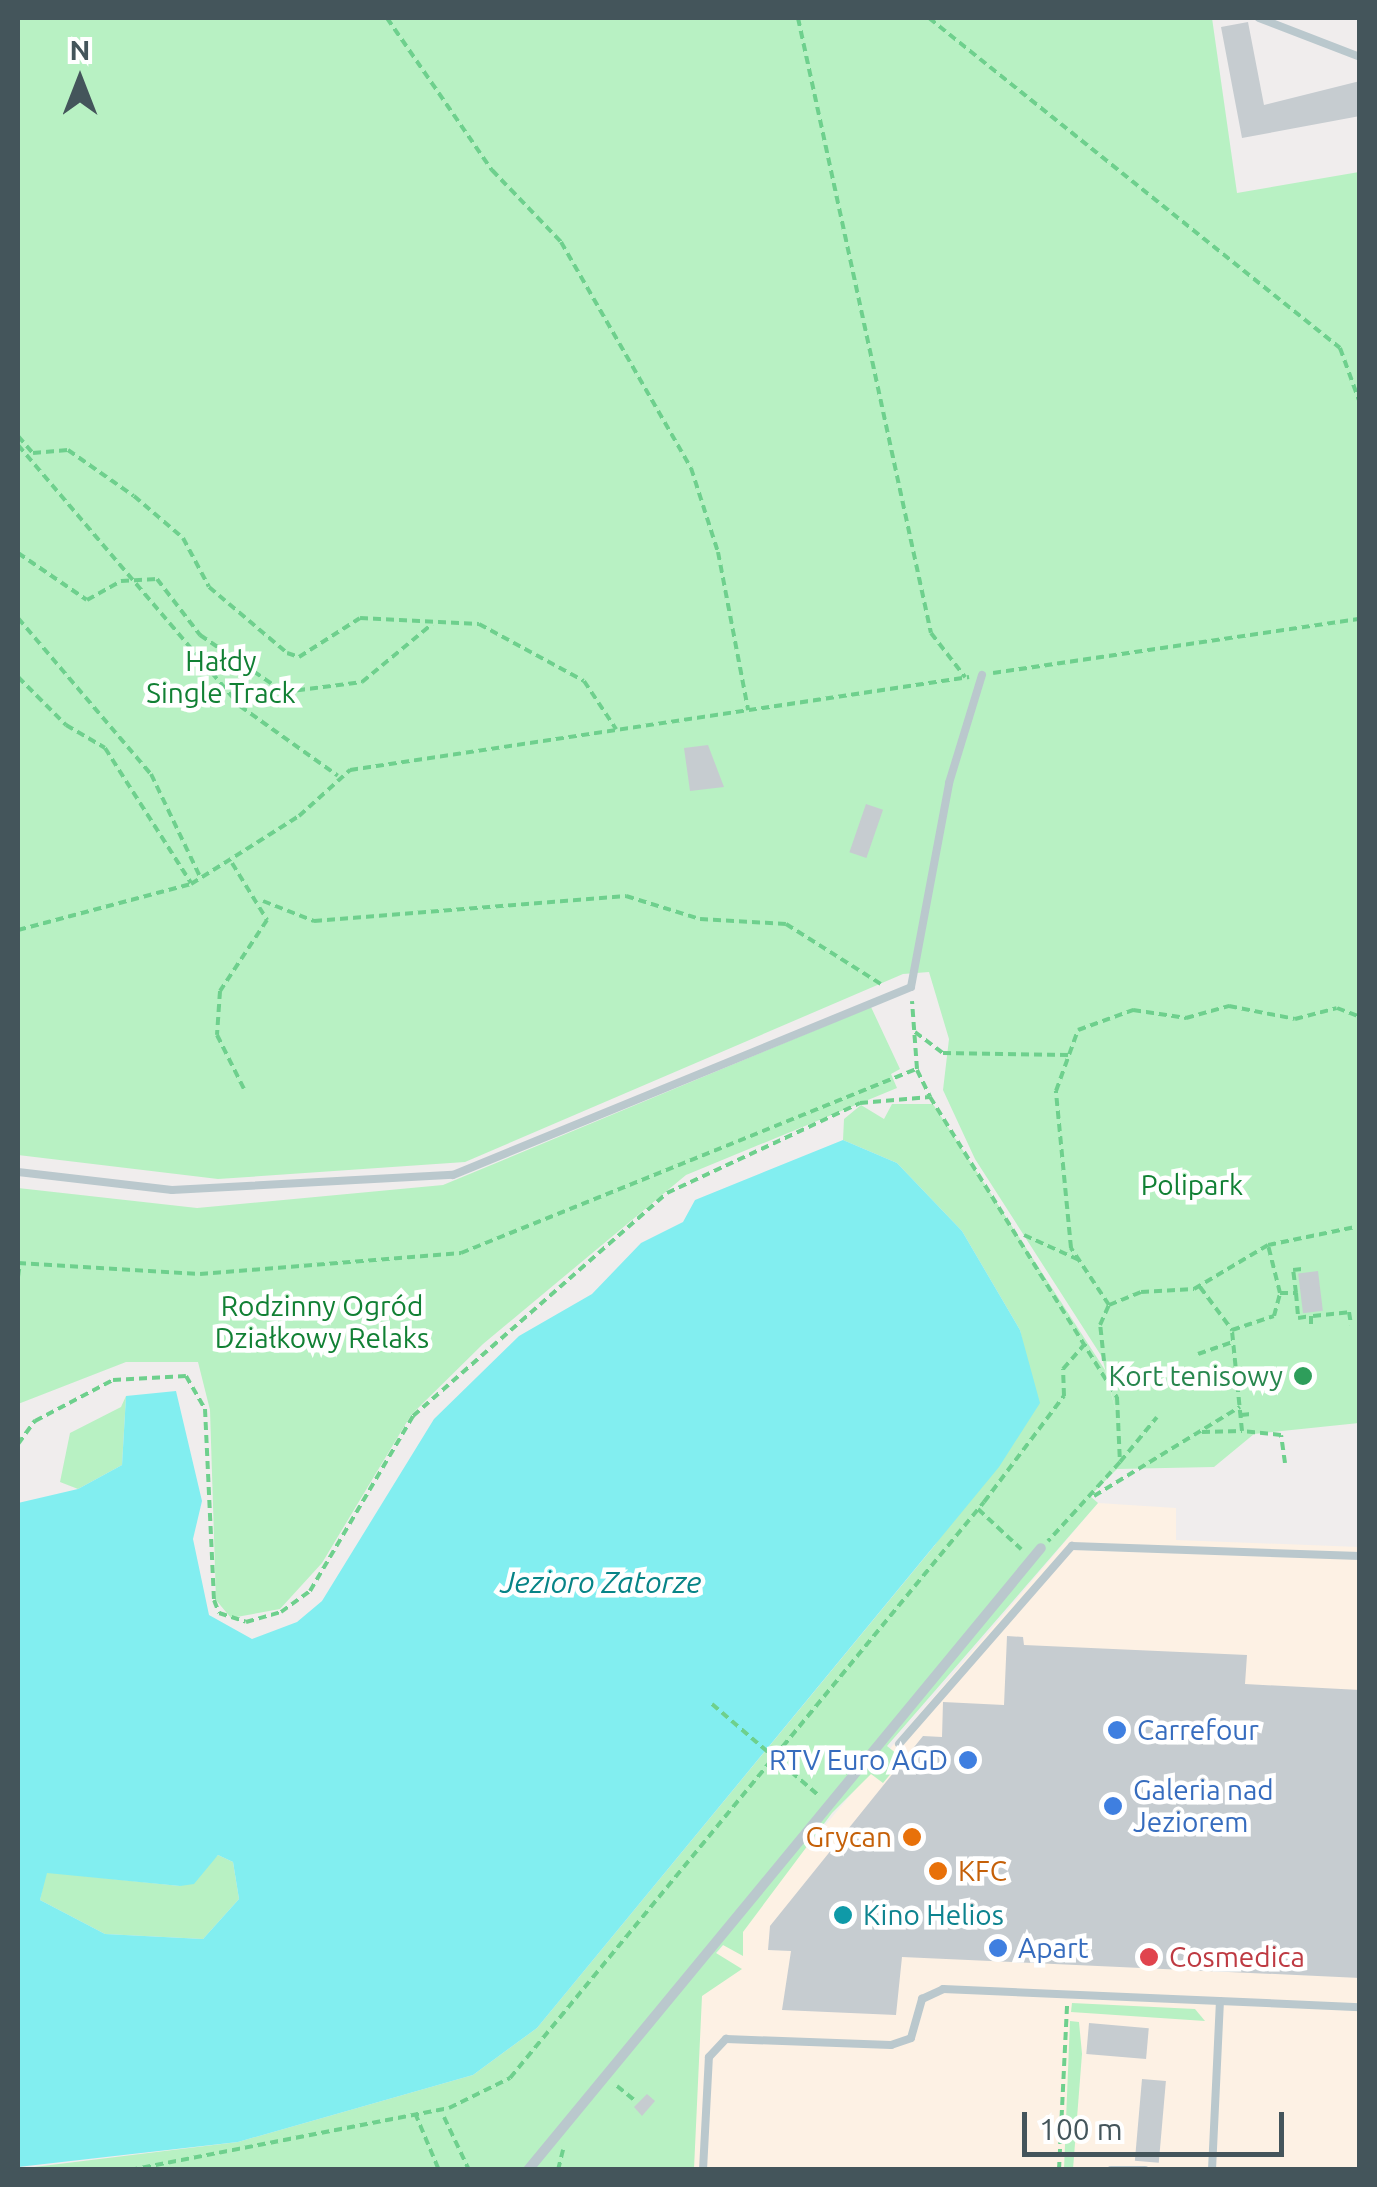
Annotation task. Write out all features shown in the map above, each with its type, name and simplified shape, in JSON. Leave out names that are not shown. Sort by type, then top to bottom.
[{"type":"street","points":[[528,2170],[610,2079],[828,1804],[1041,1548]]},
{"type":"lane","points":[[1260,18],[1360,57]]},
{"type":"lane","points":[[18,1172],[172,1190],[453,1176],[911,986],[949,783],[982,675]]},
{"type":"lane","points":[[900,1744],[1072,1546],[1360,1556]]},
{"type":"lane","points":[[703,2170],[709,2057],[726,2039],[891,2045],[916,2033],[931,1991],[1360,2008]]},
{"type":"lane","points":[[1212,2170],[1220,2001]]},
{"type":"lane","points":[[1111,2170],[1145,2170]]},
{"type":"path","points":[[387,18],[492,170],[560,242],[691,468],[718,552],[748,710]]},
{"type":"path","points":[[798,18],[931,634],[965,677]]},
{"type":"path","points":[[929,18],[1340,348],[1360,403]]},
{"type":"path","points":[[18,436],[33,453],[68,450],[134,496],[183,538],[209,588],[287,653],[299,657],[360,618],[484,625],[502,644],[584,681],[616,729]]},
{"type":"path","points":[[18,445],[240,706],[338,776]]},
{"type":"path","points":[[18,553],[87,600],[132,580],[157,579],[200,635],[284,692],[362,682],[432,624]]},
{"type":"path","points":[[18,618],[152,774],[201,880]]},
{"type":"path","points":[[18,930],[201,880],[232,863],[338,776],[616,729],[1360,620]]},
{"type":"path","points":[[18,677],[105,748],[192,884]]},
{"type":"path","points":[[232,863],[263,901],[314,921],[626,896],[700,919],[786,924],[894,992]]},
{"type":"path","points":[[244,1089],[218,1035],[220,991],[262,940],[263,901]]},
{"type":"path","points":[[911,986],[917,1069],[930,1096],[1024,1235],[1105,1366]]},
{"type":"path","points":[[1109,1304],[1072,1248],[1056,1091],[1069,1054],[1093,1019],[1133,1010],[1186,1018],[1246,1005],[1295,1019],[1336,1008],[1360,1017]]},
{"type":"path","points":[[914,1031],[943,1052],[1069,1054]]},
{"type":"path","points":[[18,1276],[19,1263],[200,1274],[462,1253],[917,1069]]},
{"type":"path","points":[[18,1444],[36,1421],[113,1380],[186,1376],[205,1409],[214,1600],[220,1613],[246,1622],[281,1612],[310,1591],[413,1416],[667,1192],[860,1103],[930,1096]]},
{"type":"path","points":[[1109,1304],[1200,1287],[1268,1245],[1360,1226]]},
{"type":"path","points":[[1024,1235],[1081,1260]]},
{"type":"path","points":[[1232,1330],[1274,1316],[1280,1294],[1268,1245]]},
{"type":"path","points":[[1302,1269],[1293,1270],[1298,1318],[1349,1312],[1351,1326]]},
{"type":"path","points":[[1200,1287],[1232,1330],[1242,1431]]},
{"type":"path","points":[[1280,1294],[1296,1292]]},
{"type":"path","points":[[1109,1304],[1100,1325],[1105,1366],[1121,1416],[1120,1462]]},
{"type":"path","points":[[1311,1316],[1311,1328]]},
{"type":"path","points":[[130,2170],[475,2099],[528,2063],[978,1510],[1064,1396],[1074,1349],[1090,1342]]},
{"type":"path","points":[[1198,1354],[1233,1342]]},
{"type":"path","points":[[1090,1497],[1240,1406]]},
{"type":"path","points":[[1241,1415],[1252,1414]]},
{"type":"path","points":[[1041,1548],[1157,1417]]},
{"type":"path","points":[[1200,1432],[1280,1434],[1284,1463]]},
{"type":"path","points":[[978,1510],[1021,1550]]},
{"type":"path","points":[[712,1704],[828,1804]]},
{"type":"path","points":[[1060,2170],[1068,2003]]},
{"type":"path","points":[[610,2079],[634,2100]]},
{"type":"path","points":[[415,2113],[439,2170]]},
{"type":"path","points":[[444,2118],[469,2170]]},
{"type":"shaded area","points":[[1098,1503],[1176,1508],[1176,1540],[1359,1547],[1359,2169],[690,2170],[696,1991],[716,1954]]},
{"type":"green space","points":[[18,18],[1212,18],[1237,193],[1359,172],[1359,1423],[1254,1434],[1214,1467],[1117,1469],[1090,1496],[1098,1503],[887,1746],[903,1759],[883,1783],[871,1774],[832,1813],[743,1932],[743,1956],[723,1945],[716,1953],[742,1969],[702,1996],[694,2169],[18,2169],[238,2142],[473,2075],[537,2028],[935,1545],[1031,1386],[1020,1330],[962,1231],[897,1163],[843,1140],[844,1119],[861,1105],[884,1119],[892,1104],[933,1104],[1105,1370],[1124,1442],[1102,1357],[975,1159],[943,1090],[949,1039],[929,972],[903,974],[465,1162],[218,1179],[18,1155]]},
{"type":"green space","name":"Rodzinny Ogród Działkowy Relaks","points":[[871,1007],[900,1069],[891,1074],[897,1088],[686,1175],[483,1344],[411,1415],[322,1563],[280,1609],[231,1618],[216,1600],[210,1410],[198,1362],[126,1362],[18,1404],[18,1188],[197,1208],[443,1185]]},
{"type":"green space","points":[[126,1396],[122,1465],[78,1489],[60,1482],[70,1433],[121,1407]]},
{"type":"green space","points":[[218,1855],[233,1862],[239,1899],[203,1939],[105,1934],[40,1900],[46,1872],[180,1886]]},
{"type":"green space","points":[[1072,2003],[1195,2009],[1205,2021],[1071,2012]]},
{"type":"green space","points":[[1070,2021],[1079,2022],[1082,2054],[1073,2169],[1064,2170]]},
{"type":"water","name":"Jezioro Zatorze","points":[[843,1140],[897,1163],[962,1231],[1020,1330],[1040,1403],[999,1467],[537,2028],[473,2075],[238,2142],[18,2167],[18,1503],[78,1489],[122,1465],[126,1396],[176,1391],[202,1501],[193,1539],[209,1615],[252,1639],[297,1622],[322,1601],[434,1419],[519,1336],[592,1294],[641,1243],[683,1222],[695,1200]],"holes":[[[218,1855],[233,1862],[239,1899],[203,1939],[105,1934],[40,1900],[47,1873],[180,1886],[194,1884]]]},
{"type":"building","points":[[1248,22],[1264,105],[1360,81],[1360,116],[1242,138],[1221,27]]},
{"type":"building","points":[[708,745],[724,787],[690,791],[684,748]]},
{"type":"building","points":[[866,804],[883,810],[866,858],[849,852]]},
{"type":"building","points":[[1318,1271],[1323,1311],[1303,1313],[1298,1273]]},
{"type":"building","name":"Galeria nad Jeziorem","points":[[1007,1636],[1023,1637],[1024,1645],[1247,1655],[1245,1684],[1360,1690],[1360,1978],[902,1957],[896,2015],[782,2010],[791,1951],[768,1950],[770,1926],[923,1736],[942,1737],[943,1702],[1004,1705]]},
{"type":"building","points":[[1089,2023],[1149,2028],[1146,2059],[1086,2054]]},
{"type":"building","points":[[1142,2079],[1166,2081],[1159,2163],[1135,2161]]},
{"type":"building","points":[[647,2094],[655,2101],[642,2116],[634,2107]]},
{"type":"place","name":"Kort tenisowy","points":[[1303,1376]]},
{"type":"place","name":"Carrefour","points":[[1117,1730]]},
{"type":"place","name":"RTV Euro AGD","points":[[968,1760]]},
{"type":"place","name":"Galeria nad Jeziorem","points":[[1113,1806]]},
{"type":"place","name":"Grycan","points":[[912,1837]]},
{"type":"place","name":"KFC","points":[[938,1871]]},
{"type":"place","name":"Kino Helios","points":[[843,1915]]},
{"type":"place","name":"Apart","points":[[998,1948]]},
{"type":"place","name":"Cosmedica","points":[[1149,1957]]},
{"type":"park label","name":"Hałdy Single Track","points":[[221,677]]},
{"type":"park label","name":"Polipark","points":[[1192,1185]]}]
